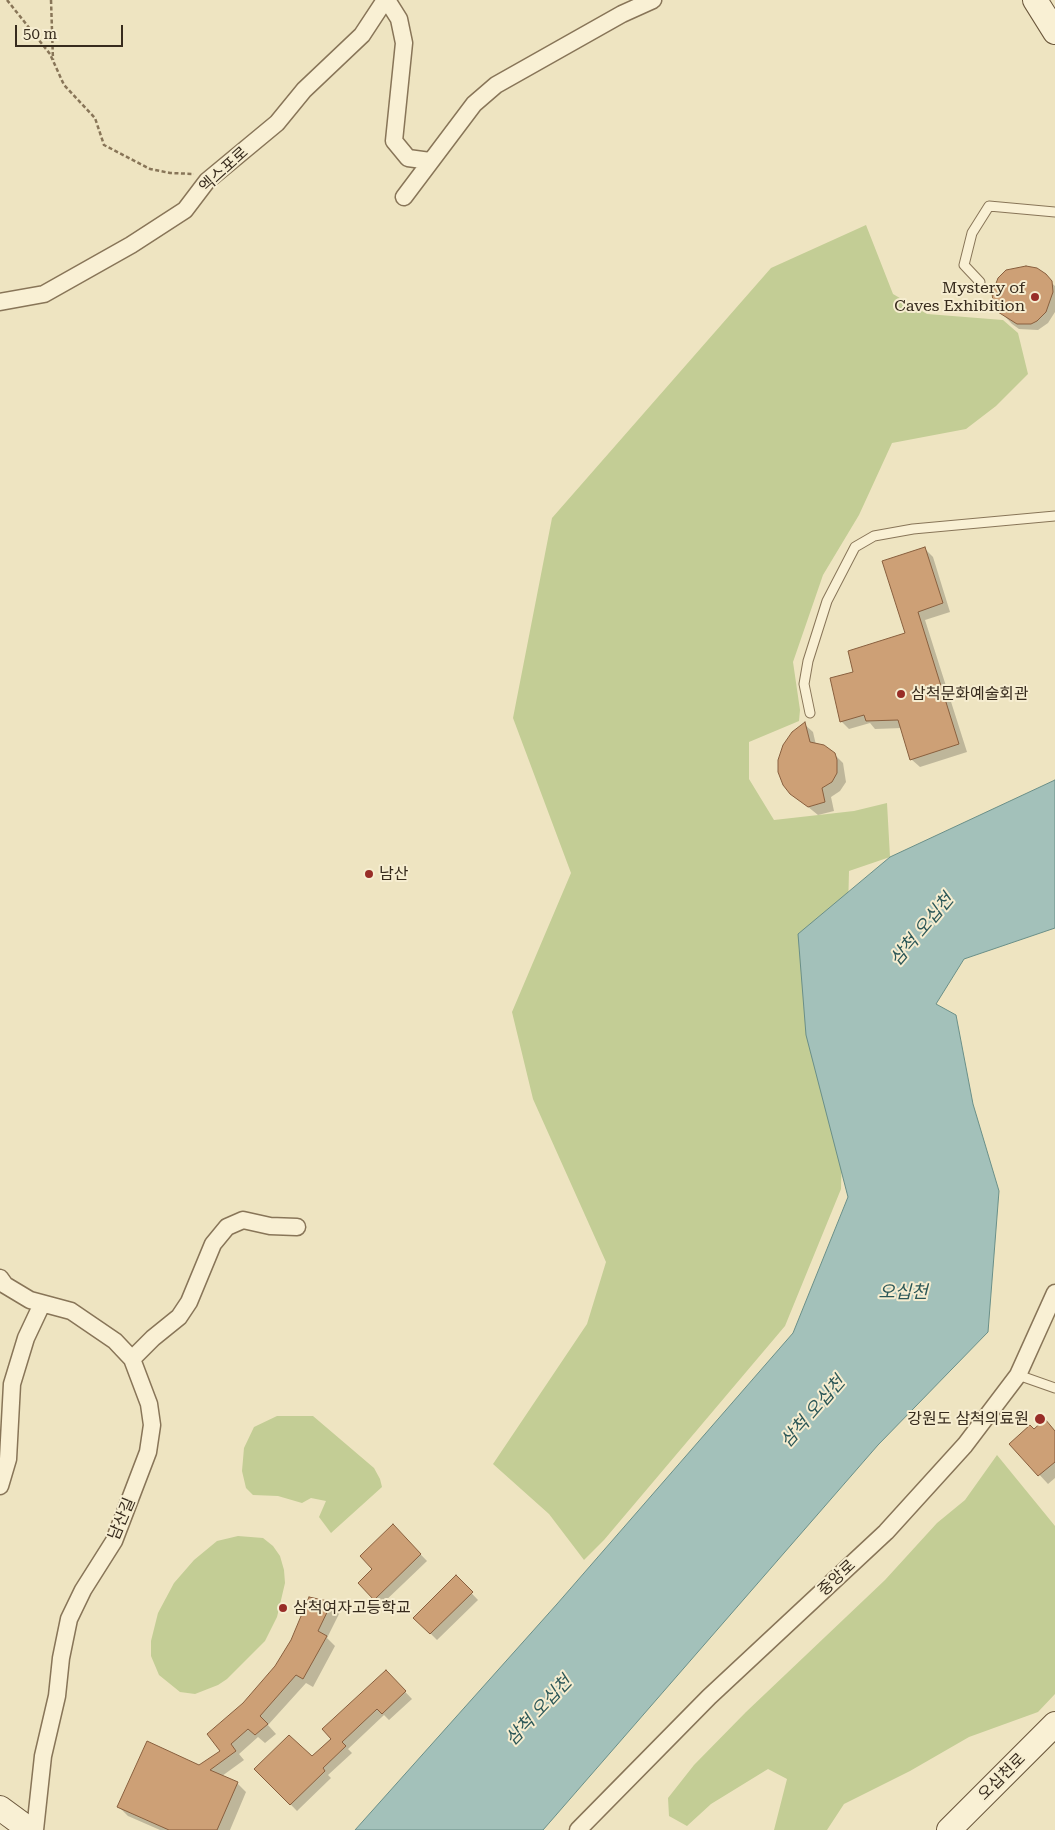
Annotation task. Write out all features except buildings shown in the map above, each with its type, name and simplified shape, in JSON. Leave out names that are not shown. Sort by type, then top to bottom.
[{"type":"street","name":"엑스포로","points":[[0,302],[44,294],[131,244],[185,210],[210,179],[277,123],[304,90],[362,35],[386,0],[399,19],[404,43],[394,141],[408,158],[430,162]]},
{"type":"street","points":[[404,197],[474,104],[496,85],[622,14],[653,0]]},
{"type":"street","points":[[1034,0],[1055,32]]},
{"type":"street","points":[[132,1359],[153,1338],[179,1317],[188,1302],[213,1244],[227,1227],[243,1220],[270,1226],[297,1227]]},
{"type":"street","name":"남산길","points":[[0,1278],[5,1285],[30,1300],[71,1311],[115,1340],[132,1359],[149,1404],[152,1425],[148,1452],[114,1541],[83,1590],[70,1619],[61,1658],[57,1696],[43,1756],[35,1830]]},
{"type":"street","name":"중앙로","points":[[578,1830],[709,1697],[886,1532],[965,1445],[1018,1375],[1055,1293]]},
{"type":"street","points":[[0,1486],[8,1459],[12,1384],[26,1338],[42,1304]]},
{"type":"street","name":"오십천로","points":[[949,1830],[1055,1724]]},
{"type":"street","points":[[0,1808],[30,1830]]},
{"type":"lane","points":[[980,282],[964,266],[972,233],[989,206],[1055,212]]},
{"type":"lane","points":[[810,713],[804,684],[808,661],[827,601],[855,547],[874,536],[914,528],[1055,516]]},
{"type":"lane","points":[[1018,1375],[1055,1388]]},
{"type":"path","points":[[7,0],[53,62],[64,84],[95,118],[104,145],[150,169],[170,173],[187,172],[210,179]]},
{"type":"path","points":[[51,0],[53,62]]},
{"type":"green space","points":[[866,225],[893,294],[927,314],[1003,320],[1018,333],[1028,374],[996,406],[966,429],[892,443],[859,515],[823,575],[793,662],[800,710],[799,721],[749,742],[749,779],[774,820],[854,811],[887,803],[890,857],[849,871],[841,1189],[785,1326],[604,1540],[584,1560],[549,1514],[493,1464],[587,1324],[606,1262],[533,1099],[512,1012],[571,873],[513,718],[552,518],[771,268]]},
{"type":"green space","points":[[277,1416],[313,1416],[374,1468],[380,1479],[382,1487],[331,1533],[319,1517],[326,1501],[311,1498],[302,1503],[278,1496],[253,1495],[246,1488],[242,1471],[244,1448],[254,1427]]},
{"type":"green space","points":[[997,1455],[1055,1526],[1055,1694],[1038,1712],[969,1737],[910,1771],[844,1804],[827,1830],[774,1830],[787,1779],[768,1769],[711,1804],[687,1826],[669,1816],[668,1798],[694,1765],[746,1712],[885,1580],[937,1523],[965,1500]]},
{"type":"green space","points":[[238,1536],[263,1538],[273,1546],[280,1556],[285,1583],[277,1617],[265,1641],[227,1679],[218,1685],[195,1694],[180,1692],[159,1675],[151,1656],[151,1641],[158,1613],[174,1583],[194,1560],[217,1541]]},
{"type":"water","name":"오십천","points":[[1055,780],[1055,928],[964,959],[936,1004],[956,1015],[973,1104],[999,1191],[988,1332],[878,1445],[543,1830],[355,1830],[557,1604],[793,1333],[848,1197],[806,1035],[798,934],[890,857]]},
{"type":"place","name":"Mystery of Caves Exhibition","points":[[1035,297]]},
{"type":"place","name":"삼척문화예술회관","points":[[901,694]]},
{"type":"place","name":"남산","points":[[369,874]]},
{"type":"place","name":"강원도 삼척의료원","points":[[1040,1419]]},
{"type":"place","name":"삼척여자고등학교","points":[[283,1608]]},
{"type":"water label","name":"삼척 오십천","points":[[922,930]]},
{"type":"water label","name":"삼척 오십천","points":[[813,1412]]},
{"type":"water label","name":"삼척 오십천","points":[[539,1711]]}]
